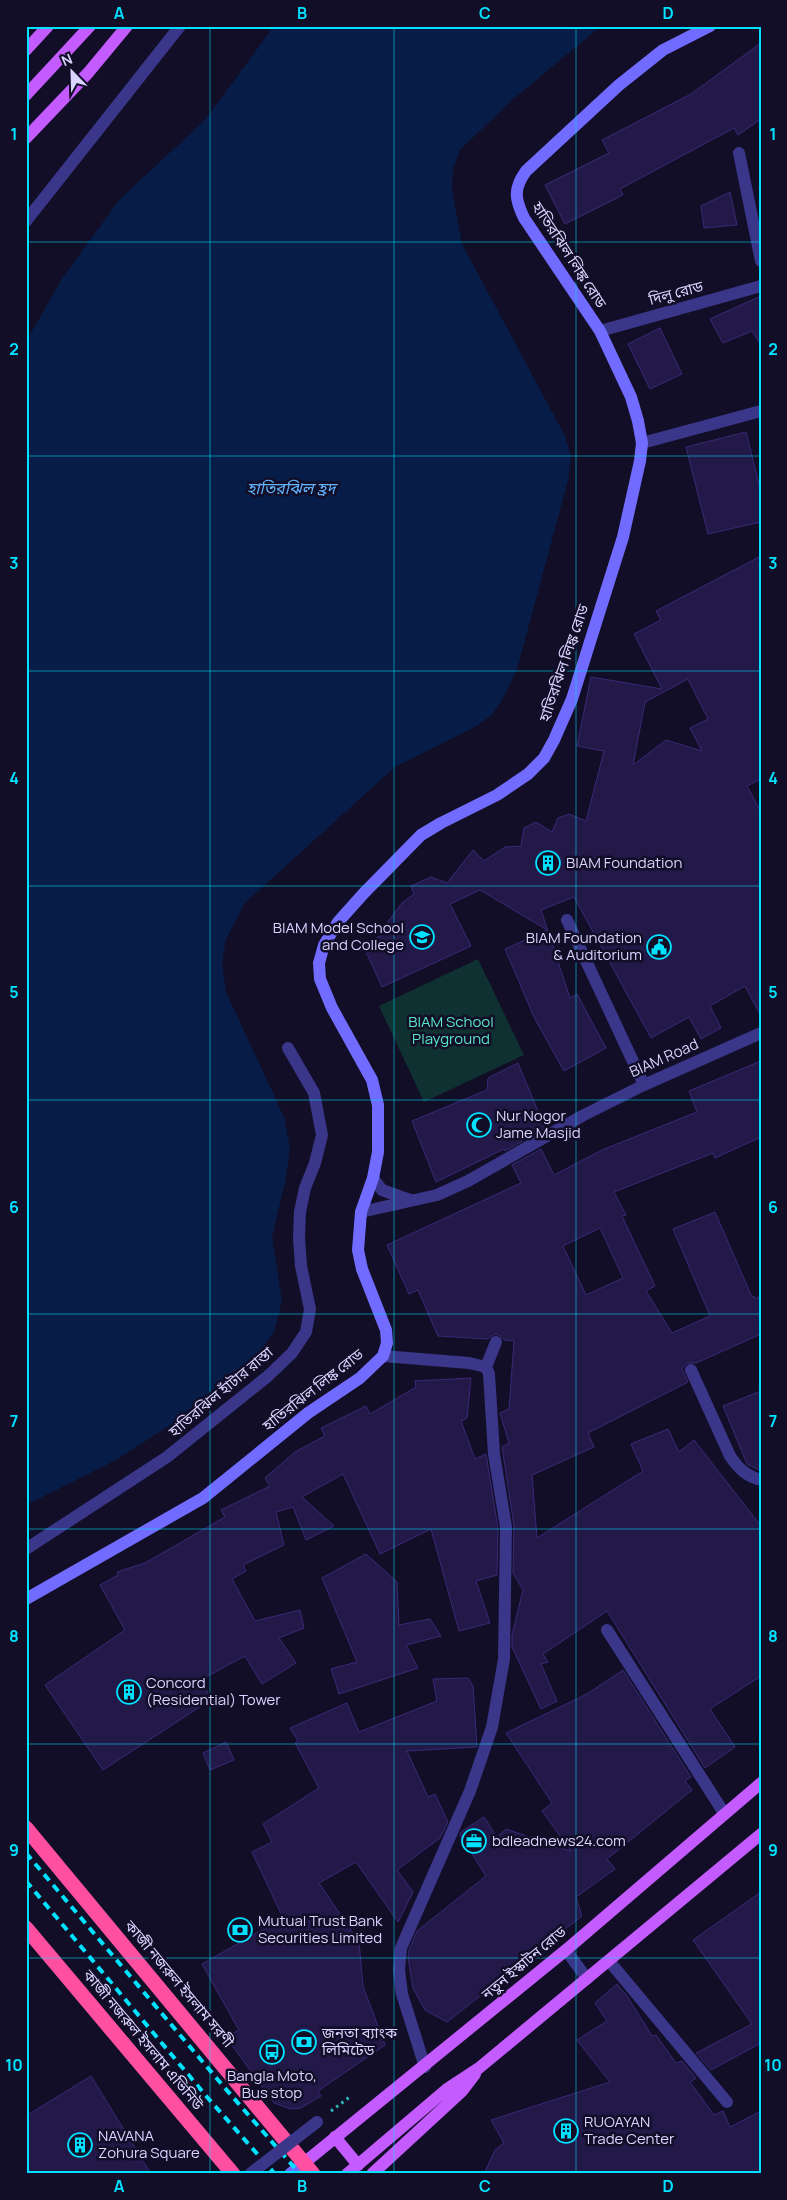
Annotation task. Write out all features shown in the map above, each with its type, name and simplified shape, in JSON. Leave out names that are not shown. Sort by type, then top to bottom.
[{"type":"highway","name":"কাজী নজরুল ইসলাম সরণী","points":[[26,1828],[309,2168]]},
{"type":"highway","name":"কাজী নজরুল ইসলাম এভিনিউ","points":[[26,1928],[232,2174]]},
{"type":"main road","points":[[26,50],[48,26]]},
{"type":"main road","points":[[26,95],[90,26]]},
{"type":"main road","points":[[26,138],[88,73],[128,26]]},
{"type":"main road","name":"নতুন ইস্কাটন রোড","points":[[309,2168],[335,2137],[425,2067],[566,1950],[761,1782]]},
{"type":"main road","points":[[347,2174],[447,2089],[479,2068],[761,1834]]},
{"type":"main road","points":[[372,2174],[462,2092],[479,2068]]},
{"type":"main road","points":[[335,2137],[358,2165]]},
{"type":"street","points":[[26,221],[180,26]]},
{"type":"street","name":"হাতিরঝিল লিঙ্ক রোড","points":[[26,1599],[203,1498],[308,1413],[360,1378],[383,1356],[387,1343],[386,1330],[362,1269],[358,1250],[361,1212],[373,1178],[378,1152],[378,1105],[372,1080],[332,1008],[320,979],[318,963],[324,946],[338,922],[421,835],[497,795],[528,774],[544,758],[572,699],[625,527],[640,461],[642,443],[631,397],[600,331],[524,218],[517,204],[516,190],[526,172],[619,85],[663,50],[710,26]]},
{"type":"street","points":[[739,154],[761,261]]},
{"type":"street","name":"দিলু রোড","points":[[600,331],[761,286]]},
{"type":"street","points":[[642,443],[761,411]]},
{"type":"street","points":[[567,920],[644,1085]]},
{"type":"street","name":"BIAM Road","points":[[361,1212],[437,1195],[468,1181],[582,1116],[644,1085],[761,1033]]},
{"type":"street","name":"হাতিরঝিল হাঁটার রাস্তা","points":[[26,1549],[167,1457],[268,1376],[292,1353],[306,1332],[310,1309],[301,1266],[300,1212],[305,1188],[315,1163],[322,1135],[314,1093],[288,1048]]},
{"type":"street","points":[[373,1178],[382,1190],[413,1201]]},
{"type":"street","points":[[425,2067],[402,1994],[401,1948],[470,1791],[492,1727],[504,1659],[506,1526],[494,1454],[489,1374],[486,1367],[496,1342]]},
{"type":"street","points":[[383,1356],[469,1363],[486,1367]]},
{"type":"street","points":[[691,1370],[730,1456],[738,1467],[750,1477],[761,1480]]},
{"type":"street","points":[[607,1630],[724,1813]]},
{"type":"street","points":[[566,1950],[587,1979]]},
{"type":"street","points":[[609,1961],[727,2102]]},
{"type":"street","points":[[250,2174],[316,2122]]},
{"type":"street","points":[[290,2174],[309,2168]]},
{"type":"path","points":[[316,2122],[351,2096]]},
{"type":"green space","name":"BIAM School Playground","points":[[478,959],[524,1055],[424,1102],[379,1006]]},
{"type":"water","name":"হাতিরঝিল হ্রদ","points":[[274,26],[601,26],[511,101],[460,150],[453,169],[452,190],[462,244],[565,436],[571,456],[568,480],[518,666],[506,693],[492,715],[475,727],[395,767],[245,903],[226,939],[222,962],[226,992],[284,1117],[290,1148],[286,1178],[272,1237],[282,1301],[274,1332],[254,1360],[217,1395],[116,1460],[26,1505],[27,340],[63,277],[120,199],[205,120]]},
{"type":"building","points":[[761,43],[761,119],[738,135],[734,128],[620,189],[623,195],[565,224],[545,185],[609,153],[602,140],[691,94]]},
{"type":"building","points":[[730,192],[737,225],[704,228],[701,206]]},
{"type":"building","points":[[761,296],[761,345],[752,331],[723,343],[710,319]]},
{"type":"building","points":[[660,328],[682,374],[650,389],[628,344]]},
{"type":"building","points":[[746,432],[761,492],[761,522],[708,534],[686,447]]},
{"type":"building","points":[[761,556],[761,779],[747,786],[761,812],[761,1016],[745,986],[710,1006],[721,1028],[701,1039],[689,1017],[651,1038],[574,897],[541,910],[570,998],[577,994],[606,1048],[564,1071],[534,1017],[505,949],[547,930],[480,890],[450,904],[471,946],[382,987],[363,945],[388,932],[386,924],[402,903],[414,894],[411,886],[431,877],[447,883],[473,850],[484,861],[505,847],[521,846],[524,828],[536,822],[552,832],[558,818],[569,814],[586,821],[604,751],[577,746],[591,677],[662,689],[634,634],[661,620],[656,611]],"holes":[[[688,679],[708,719],[690,728],[702,751],[666,740],[633,765],[645,702]]]},
{"type":"building","points":[[761,1061],[761,1137],[715,1158],[713,1153],[614,1192],[626,1215],[622,1216],[655,1286],[646,1291],[672,1333],[710,1316],[673,1229],[715,1212],[752,1297],[754,1296],[755,1299],[761,1296],[761,1334],[696,1363],[687,1363],[682,1369],[688,1382],[588,1433],[594,1447],[532,1475],[537,1538],[643,1471],[631,1444],[668,1429],[679,1452],[694,1440],[761,1526],[761,1676],[710,1709],[735,1747],[705,1768],[607,1611],[543,1654],[548,1662],[541,1664],[557,1701],[541,1709],[512,1647],[512,1635],[523,1590],[513,1573],[514,1526],[502,1447],[509,1443],[500,1413],[509,1409],[514,1341],[504,1340],[495,1334],[488,1339],[438,1336],[418,1290],[409,1294],[387,1245],[521,1183],[512,1165],[541,1149],[554,1175],[602,1150],[697,1112],[689,1091]],"holes":[[[600,1228],[623,1278],[586,1295],[563,1246]]]},
{"type":"building","name":"Nur Nogor Jame Masjid","points":[[518,1063],[545,1128],[505,1151],[504,1149],[436,1182],[412,1121],[487,1090],[488,1078]]},
{"type":"building","points":[[471,1378],[467,1418],[461,1421],[475,1459],[486,1454],[498,1528],[497,1575],[476,1581],[490,1623],[459,1631],[431,1529],[380,1554],[343,1474],[302,1497],[334,1526],[306,1540],[293,1507],[276,1512],[284,1545],[243,1565],[246,1571],[232,1579],[255,1621],[300,1610],[304,1628],[279,1638],[296,1663],[262,1684],[245,1656],[200,1680],[212,1699],[103,1770],[45,1685],[125,1630],[100,1585],[118,1575],[117,1572],[145,1563],[225,1517],[221,1510],[270,1486],[265,1478],[295,1452],[325,1436],[321,1428],[366,1406],[370,1414],[416,1387],[415,1381]]},
{"type":"building","points":[[761,1391],[761,1471],[747,1464],[723,1406]]},
{"type":"building","points":[[366,1554],[397,1582],[399,1625],[430,1619],[441,1636],[406,1645],[418,1668],[339,1694],[331,1669],[357,1662],[322,1578]]},
{"type":"building","points":[[623,1670],[691,1777],[685,1781],[692,1790],[607,1859],[615,1869],[576,1897],[582,1916],[447,2022],[425,2010],[413,1988],[408,1957],[417,1931],[486,1876],[460,1835],[461,1832],[484,1817],[497,1837],[506,1829],[571,1851],[542,1811],[552,1803],[506,1733],[587,1694]]},
{"type":"building","points":[[468,1678],[473,1686],[477,1747],[407,1751],[428,1797],[435,1794],[448,1822],[440,1838],[397,1870],[413,1892],[398,1922],[356,1862],[319,1883],[359,1942],[363,1986],[385,2045],[318,2091],[321,2096],[301,2108],[291,2109],[274,2103],[226,2037],[239,2030],[202,1964],[283,1918],[252,1852],[272,1842],[263,1824],[319,1788],[295,1743],[298,1741],[290,1728],[347,1703],[359,1732],[437,1701],[433,1679]]},
{"type":"building","points":[[226,1742],[234,1760],[210,1770],[203,1753]]},
{"type":"building","points":[[761,1892],[761,2043],[711,2070],[696,2053],[752,2024],[693,1940]]},
{"type":"building","points":[[617,1984],[627,1996],[652,2036],[656,2035],[676,2063],[682,2061],[696,2078],[690,2082],[714,2115],[723,2111],[730,2127],[761,2111],[761,2174],[484,2174],[495,2150],[504,2143],[491,2120],[610,2082],[577,2040],[607,2021],[595,2003]]},
{"type":"building","name":"NAVANA Zohura Square","points":[[91,2076],[151,2174],[26,2174],[26,2116]]},
{"type":"railway","points":[[26,1853],[300,2174]]},
{"type":"railway","points":[[26,1881],[207,2097],[275,2174]]},
{"type":"place","name":"BIAM Foundation","points":[[548,863]]},
{"type":"place","name":"BIAM Model School and College","points":[[422,937]]},
{"type":"place","name":"BIAM Foundation & Auditorium","points":[[659,947]]},
{"type":"place","name":"Nur Nogor Jame Masjid","points":[[479,1125]]},
{"type":"place","name":"Concord (Residential) Tower","points":[[129,1692]]},
{"type":"place","name":"bdleadnews24.com","points":[[474,1841]]},
{"type":"place","name":"Mutual Trust Bank Securities Limited","points":[[240,1930]]},
{"type":"place","name":"জনতা ব্যাংক লিমিটেড","points":[[304,2042]]},
{"type":"place","name":"Bangla Moto, Bus stop","points":[[272,2052]]},
{"type":"place","name":"RUOAYAN Trade Center","points":[[566,2131]]},
{"type":"place","name":"NAVANA Zohura Square","points":[[80,2145]]}]
